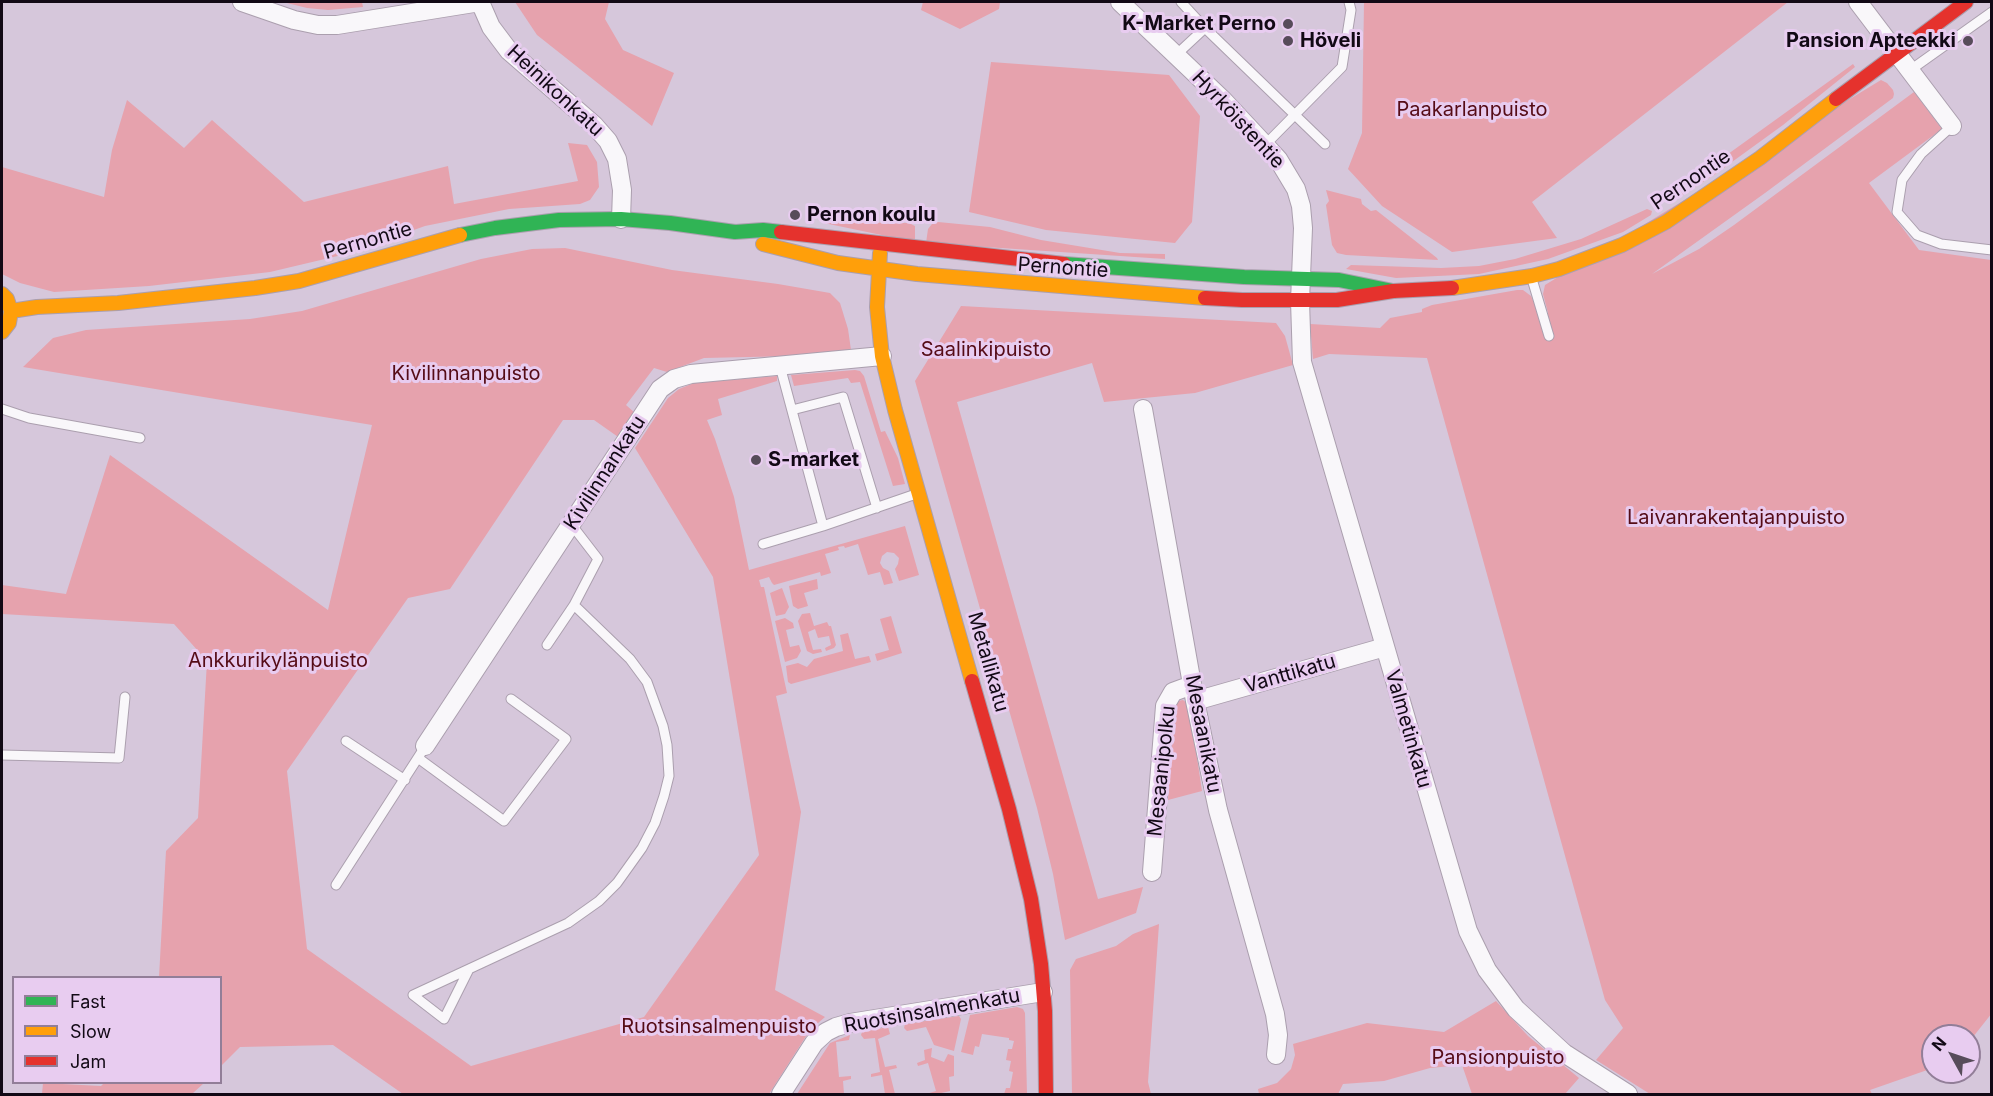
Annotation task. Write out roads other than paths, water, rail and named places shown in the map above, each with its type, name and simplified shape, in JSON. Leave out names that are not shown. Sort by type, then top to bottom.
[{"type":"street","points":[[242,2],[294,20],[318,25],[337,25],[480,2]]},
{"type":"street","name":"Heinikonkatu","points":[[480,2],[491,27],[509,51],[594,125],[608,141],[617,159],[622,190],[621,219]]},
{"type":"street","name":"Hyrköistentie","points":[[1120,2],[1265,145],[1289,176],[1301,206],[1303,228],[1300,301]]},
{"type":"street","points":[[1858,2],[1952,126]]},
{"type":"street","name":"Pernontie","points":[[735,232],[756,243],[879,269],[1173,297],[1300,301],[1355,299],[1393,291],[1457,288],[1532,276],[1559,270],[1592,257],[1666,222],[1760,158],[1966,2]]},
{"type":"street","name":"Pernontie","points":[[11,311],[46,306],[118,303],[255,288],[299,281],[453,237],[495,228],[559,220],[621,219],[735,232],[763,230],[1096,267],[1244,278],[1300,278],[1358,282],[1393,291]]},
{"type":"street","name":"Metallikatu","points":[[881,244],[877,307],[882,356],[1023,860],[1041,964],[1046,1095]]},
{"type":"street","points":[[2,294],[7,299],[11,311],[9,323],[2,332]]},
{"type":"street","name":"Valmetinkatu","points":[[1300,301],[1302,362],[1468,931],[1477,952],[1502,990],[1529,1022],[1564,1053],[1628,1095]]},
{"type":"street","name":"Kivilinnankatu","points":[[421,752],[660,389],[674,379],[691,374],[882,356]]},
{"type":"street","name":"Mesaanikatu","points":[[1143,410],[1194,693],[1218,810],[1275,1014],[1278,1035],[1276,1055]]},
{"type":"street","name":"Vanttikatu","points":[[1194,693],[1385,646]]},
{"type":"street","name":"Mesaanipolku","points":[[1152,872],[1165,706],[1173,692],[1194,693]]},
{"type":"street","name":"Ruotsinsalmenkatu","points":[[781,1095],[814,1043],[826,1032],[836,1027],[1043,992]]},
{"type":"lane","points":[[1181,2],[1204,28],[1325,144]]},
{"type":"lane","points":[[1265,145],[1342,67],[1351,10],[1349,2]]},
{"type":"lane","points":[[1909,71],[1992,12]]},
{"type":"lane","points":[[1176,55],[1204,28]]},
{"type":"lane","points":[[1952,126],[1921,154],[1902,180],[1897,212],[1917,235],[1941,244],[1992,250]]},
{"type":"lane","points":[[1532,276],[1549,336]]},
{"type":"lane","points":[[780,366],[823,526]]},
{"type":"lane","points":[[792,410],[843,397],[877,508]]},
{"type":"lane","points":[[2,409],[29,418],[140,438]]},
{"type":"lane","points":[[763,544],[919,493]]},
{"type":"lane","points":[[547,645],[574,605],[598,560],[571,524]]},
{"type":"lane","points":[[468,971],[444,1019],[413,996],[568,923],[599,901],[617,883],[642,848],[655,823],[664,796],[669,776],[667,745],[663,726],[647,682],[630,659],[574,605]]},
{"type":"lane","points":[[2,755],[119,758],[125,697]]},
{"type":"lane","points":[[336,885],[421,752],[504,821],[566,739],[511,699]]},
{"type":"lane","points":[[346,741],[405,780]]},
{"type":"place","name":"K-Market Perno","points":[[1288,24]]},
{"type":"place","name":"Höveli","points":[[1288,41]]},
{"type":"place","name":"Pansion Apteekki","points":[[1968,41]]},
{"type":"place","name":"Pernon koulu","points":[[795,215]]},
{"type":"place","name":"S-market","points":[[756,460]]},
{"type":"park label","name":"Paakarlanpuisto","points":[[1472,110]]},
{"type":"park label","name":"Saalinkipuisto","points":[[986,350]]},
{"type":"park label","name":"Kivilinnanpuisto","points":[[466,374]]},
{"type":"park label","name":"Laivanrakentajanpuisto","points":[[1736,518]]},
{"type":"park label","name":"Ankkurikylänpuisto","points":[[278,661]]},
{"type":"park label","name":"Ruotsinsalmenpuisto","points":[[719,1027]]},
{"type":"park label","name":"Pansionpuisto","points":[[1498,1058]]}]
